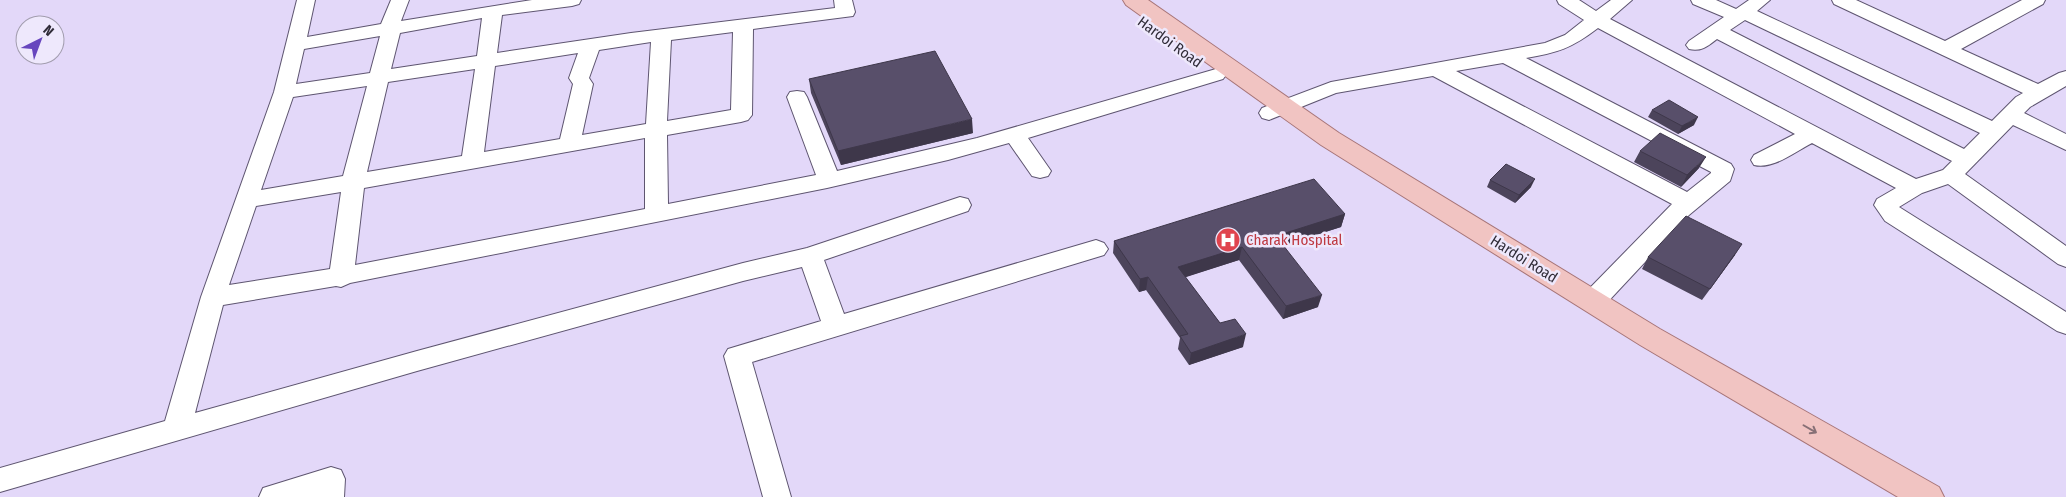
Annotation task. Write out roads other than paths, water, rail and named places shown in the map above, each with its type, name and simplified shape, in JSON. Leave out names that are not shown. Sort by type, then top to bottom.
[{"type":"main road","name":"Hardoi Road","points":[[1112,0],[1216,75],[1330,139],[1650,337],[1927,497]]},
{"type":"main road","name":"Hardoi Road","points":[[1134,0],[1276,110],[1314,146],[1638,348],[1890,497]]},
{"type":"street","points":[[177,429],[213,297],[284,92],[306,0]]},
{"type":"street","points":[[341,278],[353,182],[380,78],[392,20],[400,0]]},
{"type":"street","points":[[294,46],[493,11],[572,0]]},
{"type":"street","points":[[284,92],[591,45],[846,12],[843,0]]},
{"type":"street","points":[[1566,0],[1597,20],[1914,188]]},
{"type":"street","points":[[1276,110],[1331,88],[1550,48],[1572,39],[1623,0]]},
{"type":"street","points":[[1700,0],[1741,14],[1994,131]]},
{"type":"street","points":[[1696,45],[1761,0]]},
{"type":"street","points":[[1842,0],[2040,93]]},
{"type":"street","points":[[1946,49],[2036,0]]},
{"type":"street","points":[[472,161],[493,11]]},
{"type":"street","points":[[247,200],[741,115],[743,26]]},
{"type":"street","points":[[1716,32],[1967,159]]},
{"type":"street","points":[[658,214],[656,130],[661,36]]},
{"type":"street","points":[[568,145],[583,84],[579,78],[591,45]]},
{"type":"street","points":[[1506,56],[1724,169],[1722,176],[1689,203],[1593,301]]},
{"type":"street","points":[[1436,69],[1689,203]]},
{"type":"street","points":[[213,297],[341,278],[829,179],[947,153],[1216,75]]},
{"type":"street","points":[[2066,77],[2023,102],[1951,175],[1914,188],[1885,205],[1893,215],[2066,324]]},
{"type":"street","points":[[797,97],[829,179]]},
{"type":"street","points":[[2011,115],[2066,143]]},
{"type":"street","points":[[1014,134],[1040,171]]},
{"type":"street","points":[[1762,160],[1812,134]]},
{"type":"street","points":[[1951,175],[2066,258]]},
{"type":"street","points":[[5,484],[177,429],[743,272],[810,256],[960,205]]},
{"type":"street","points":[[777,497],[738,356],[1096,249]]},
{"type":"street","points":[[810,256],[836,327]]},
{"type":"street","points":[[273,497],[331,479],[330,497]]},
{"type":"place","name":"Charak Hospital","points":[[1228,240]]}]
